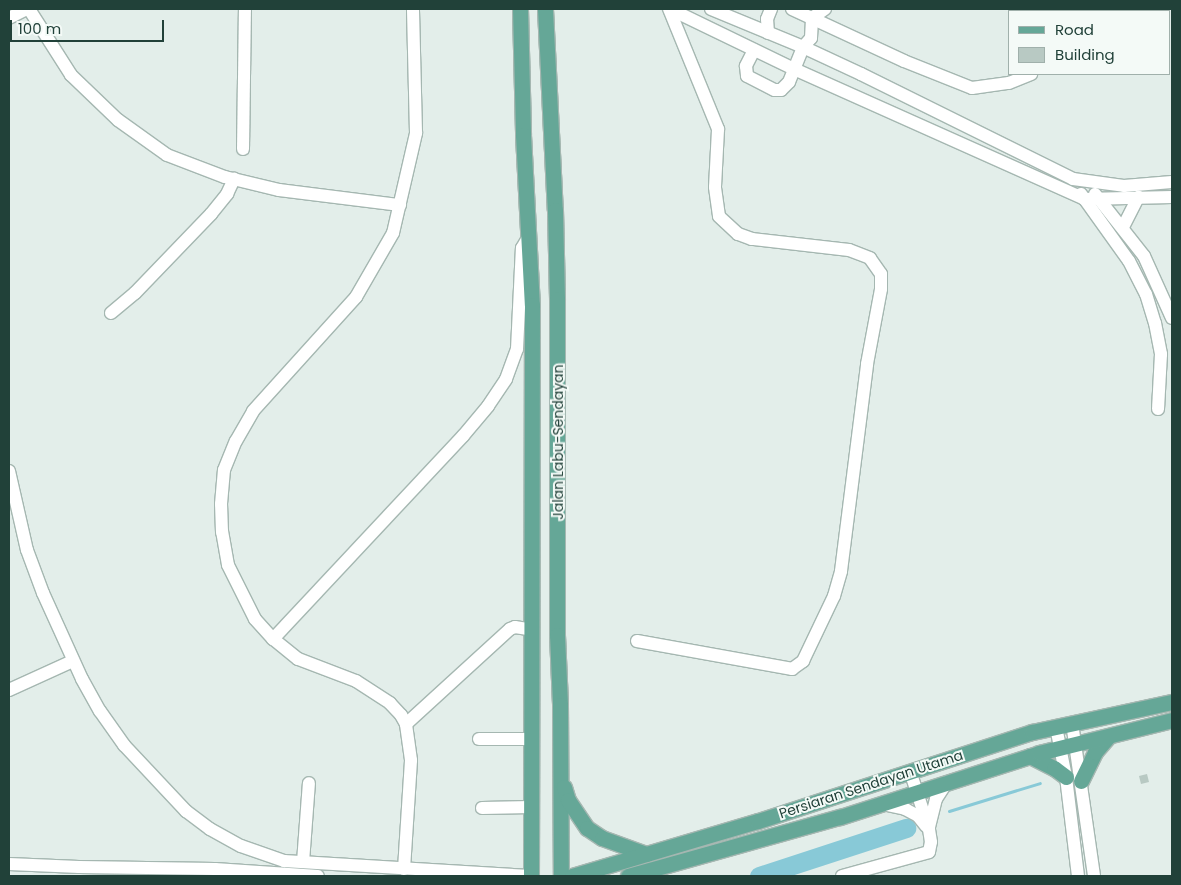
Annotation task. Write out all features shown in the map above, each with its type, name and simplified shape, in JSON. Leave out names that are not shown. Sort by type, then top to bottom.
[{"type":"main road","points":[[510,9],[520,25]]},
{"type":"main road","name":"Jalan Labu-Sendayan","points":[[520,9],[523,135],[532,305],[531,876]]},
{"type":"main road","name":"Jalan Labu-Sendayan","points":[[546,13],[557,289],[557,635],[561,876]]},
{"type":"main road","name":"Persiaran Sendayan Utama","points":[[572,876],[758,821],[1003,740],[1172,702]]},
{"type":"main road","name":"Persiaran Sendayan Utama","points":[[628,876],[641,874],[882,804],[1030,756],[1172,720]]},
{"type":"main road","points":[[1082,780],[1095,752],[1109,736]]},
{"type":"main road","points":[[1030,756],[1054,768],[1066,777]]},
{"type":"main road","points":[[560,774],[568,800],[588,828],[602,838],[646,854]]},
{"type":"street","points":[[9,18],[28,9],[71,75],[118,120],[167,155],[234,179],[279,190],[400,205]]},
{"type":"street","points":[[243,149],[245,9]]},
{"type":"street","points":[[404,869],[411,760],[406,724],[402,715],[390,703],[363,685],[298,659],[273,639],[255,619],[228,565],[222,532],[221,504],[224,470],[236,441],[252,411],[356,297],[393,233],[416,134],[413,9]]},
{"type":"street","points":[[670,9],[794,69],[1084,199],[1172,197]]},
{"type":"street","points":[[637,641],[792,669],[802,661],[834,596],[841,571],[867,364],[881,274],[870,258],[848,250],[752,239],[738,234],[719,216],[715,187],[718,129],[670,9]]},
{"type":"street","points":[[711,9],[862,74],[1073,179],[1124,186],[1172,182]]},
{"type":"street","points":[[768,33],[767,19],[772,9]]},
{"type":"street","points":[[792,9],[904,61],[972,88],[1009,83],[1029,75]]},
{"type":"street","points":[[812,18],[825,9]]},
{"type":"street","points":[[754,50],[746,66],[747,76],[775,90],[785,88],[803,47],[811,38],[812,18]]},
{"type":"street","points":[[852,94],[848,88],[849,81],[853,76],[862,74]]},
{"type":"street","points":[[111,313],[135,294],[211,214],[228,194],[234,179]]},
{"type":"street","points":[[1073,179],[1084,199],[1129,261],[1146,294],[1155,323],[1160,354],[1158,410]]},
{"type":"street","points":[[1087,182],[1097,198],[1144,256],[1172,318]]},
{"type":"street","points":[[1123,228],[1138,197]]},
{"type":"street","points":[[273,639],[463,436],[488,406],[506,379],[517,349],[522,246],[529,238]]},
{"type":"street","points":[[9,471],[27,550],[43,593],[73,661],[100,711],[124,745],[186,811],[210,829],[241,846],[284,861],[531,876]]},
{"type":"street","points":[[406,724],[510,629],[515,627],[532,630]]},
{"type":"street","points":[[9,690],[73,661]]},
{"type":"street","points":[[1072,723],[1077,745],[1094,876]]},
{"type":"street","points":[[1056,727],[1066,777],[1078,876]]},
{"type":"street","points":[[479,739],[532,739]]},
{"type":"street","points":[[842,876],[929,852],[931,842],[929,830],[910,771]]},
{"type":"street","points":[[929,830],[931,814],[936,799],[947,782]]},
{"type":"street","points":[[303,862],[309,783]]},
{"type":"street","points":[[882,804],[905,810],[918,816],[929,830]]},
{"type":"street","points":[[482,808],[531,807]]},
{"type":"street","points":[[9,864],[215,869],[318,876]]},
{"type":"building","points":[[1147,774],[1149,782],[1141,784],[1139,776]]},
{"type":"waterway","points":[[949,811],[1040,783]]},
{"type":"waterway","points":[[759,876],[906,828]]}]
